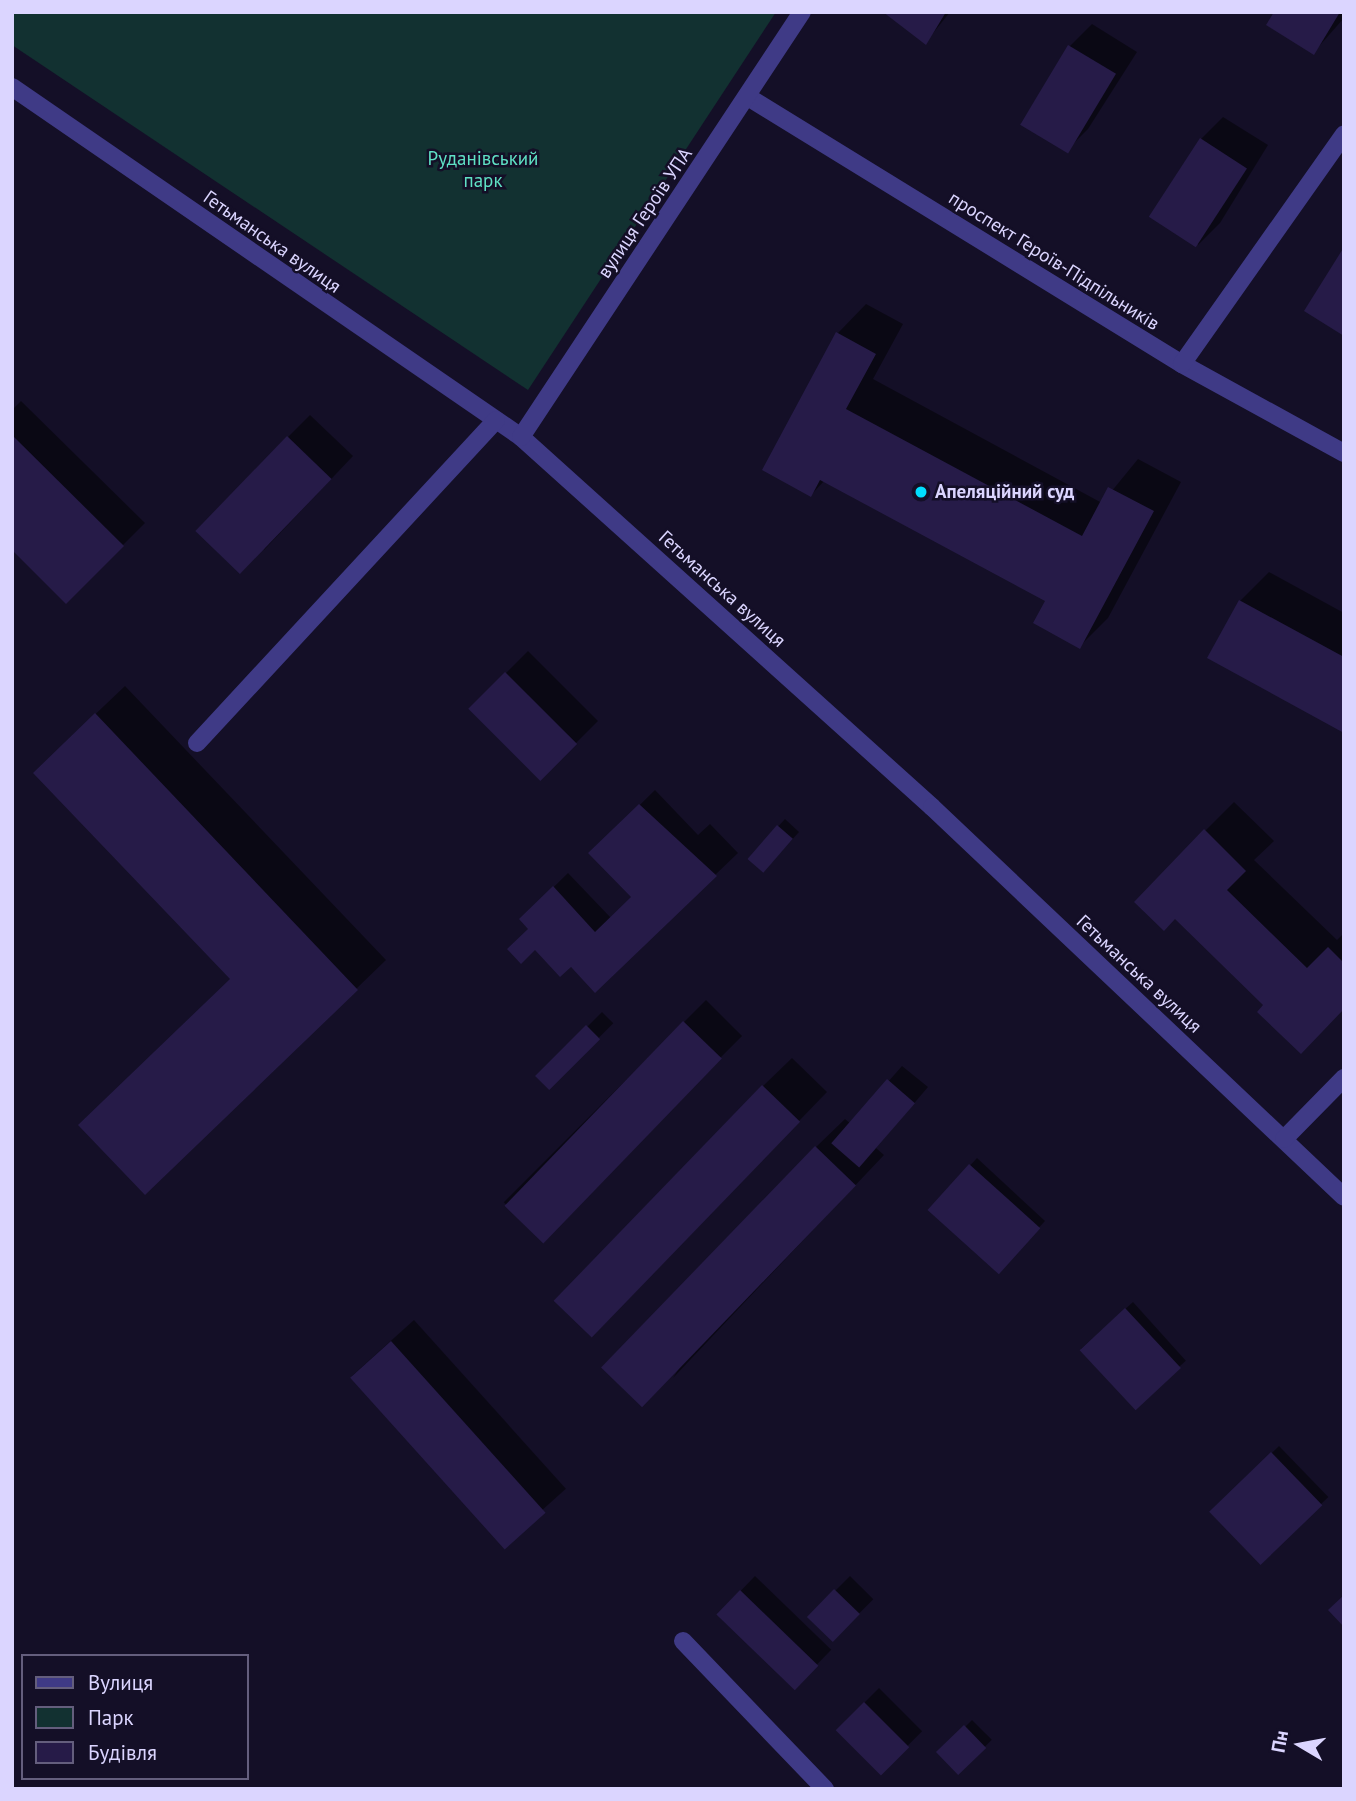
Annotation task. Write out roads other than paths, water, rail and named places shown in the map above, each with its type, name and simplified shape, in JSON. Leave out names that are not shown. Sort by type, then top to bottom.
[{"type":"street","name":"вулиця Героїв УПА","points":[[522,437],[802,12]]},
{"type":"street","name":"Гетьманська вулиця","points":[[12,87],[522,437],[932,807],[1344,1197]]},
{"type":"street","name":"проспект Героїв-Підпільників","points":[[748,97],[1182,364],[1344,453]]},
{"type":"street","points":[[1182,364],[1344,134]]},
{"type":"street","points":[[197,743],[496,419]]},
{"type":"street","points":[[1284,1139],[1344,1078]]},
{"type":"street","points":[[683,1641],[825,1789]]},
{"type":"place","name":"Апеляційний суд","points":[[921,492]]},
{"type":"park label","name":"Руданівський парк","points":[[483,170]]}]
